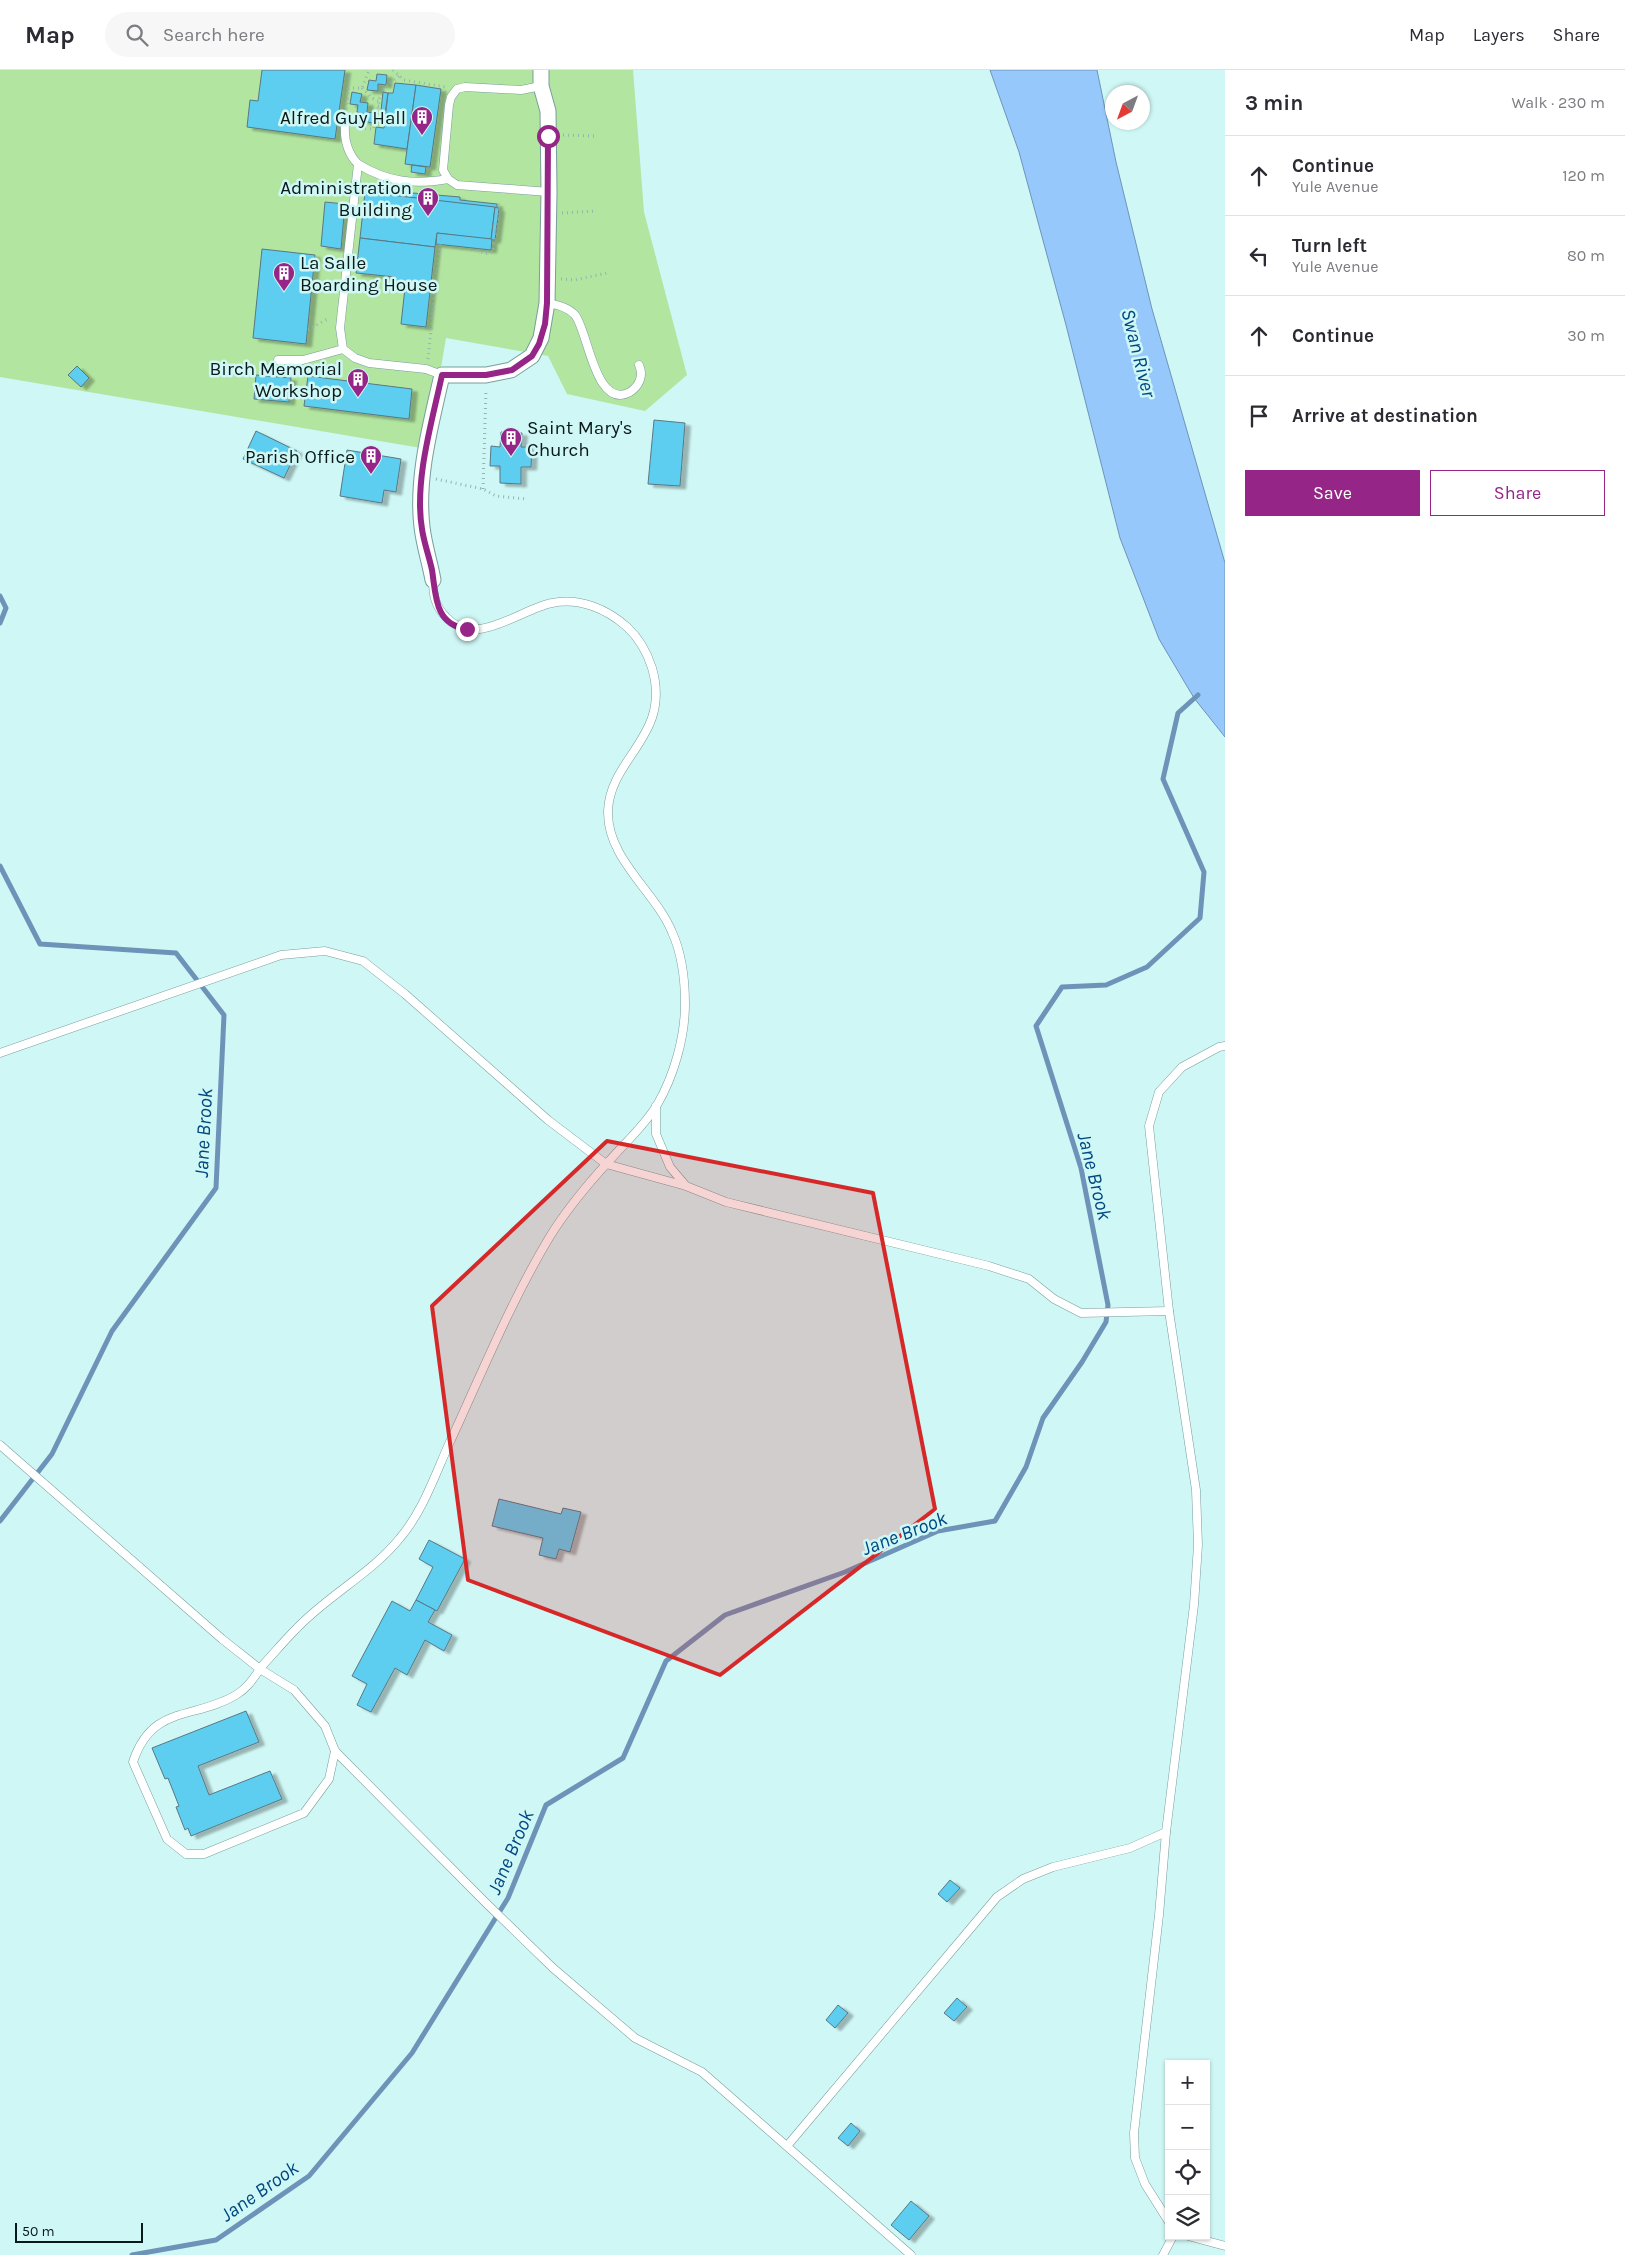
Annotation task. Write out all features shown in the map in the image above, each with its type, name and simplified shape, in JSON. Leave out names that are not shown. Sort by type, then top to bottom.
[{"type":"street","points":[[433,580],[422,528],[423,476],[442,375],[486,375],[512,370],[532,356],[541,338],[547,303],[549,192],[548,112],[541,86],[541,70]]},
{"type":"lane","points":[[541,86],[528,90],[465,87],[455,90],[450,105],[443,170],[448,178],[457,185],[549,192]]},
{"type":"lane","points":[[345,124],[344,132],[348,149],[358,164],[382,177],[421,183],[448,178]]},
{"type":"lane","points":[[358,164],[340,328],[344,350],[349,355],[362,361],[426,369],[442,375]]},
{"type":"lane","points":[[547,303],[566,309],[577,318],[597,372],[610,391],[622,394],[634,389],[641,376],[639,366]]},
{"type":"lane","points":[[278,360],[302,360],[344,350]]},
{"type":"lane","points":[[335,1751],[329,1779],[304,1813],[204,1854],[186,1854],[167,1839],[133,1762],[139,1744],[157,1724],[233,1698],[250,1686],[260,1669],[299,1626],[378,1561],[402,1535],[424,1500],[514,1305],[550,1238],[574,1201],[656,1106],[677,1059],[685,1010],[684,973],[672,931],[655,902],[631,871],[611,835],[608,809],[617,779],[642,741],[653,715],[657,686],[647,652],[628,628],[605,611],[579,602],[553,602],[491,627],[463,628],[448,619],[440,609],[434,599],[433,580]]},
{"type":"lane","points":[[0,1053],[281,955],[325,951],[363,961],[405,994],[548,1120],[606,1164],[686,1186],[726,1202],[989,1266],[1029,1279],[1054,1299],[1080,1313],[1169,1311]]},
{"type":"lane","points":[[1165,2216],[1145,2184],[1135,2158],[1134,2134],[1159,1915],[1166,1832],[1194,1605],[1198,1545],[1196,1490],[1169,1311],[1149,1126],[1159,1092],[1182,1067],[1218,1047],[1225,1046]]},
{"type":"lane","points":[[656,1106],[656,1134],[670,1167],[686,1186]]},
{"type":"lane","points":[[0,1445],[222,1639],[260,1669],[294,1690],[325,1726],[335,1751],[553,1968],[635,2038],[702,2072],[911,2255]]},
{"type":"lane","points":[[787,2146],[997,1898],[1023,1879],[1053,1867],[1130,1848],[1166,1832]]},
{"type":"lane","points":[[1163,2255],[1171,2240]]},
{"type":"lane","points":[[1203,2240],[1225,2246]]},
{"type":"path","points":[[350,70],[346,109],[362,128],[373,130],[376,123],[381,91],[399,76]]},
{"type":"path","points":[[362,88],[368,70]]},
{"type":"path","points":[[394,70],[404,80],[455,90]]},
{"type":"path","points":[[348,88],[362,88],[378,101]]},
{"type":"path","points":[[378,106],[386,107]]},
{"type":"path","points":[[574,135],[594,136]]},
{"type":"path","points":[[476,250],[485,254],[493,252],[500,189]]},
{"type":"path","points":[[557,213],[596,211]]},
{"type":"path","points":[[426,369],[441,234]]},
{"type":"path","points":[[433,263],[439,264]]},
{"type":"path","points":[[557,278],[575,280],[607,273]]},
{"type":"path","points":[[431,280],[437,280]]},
{"type":"path","points":[[308,330],[331,318]]},
{"type":"path","points":[[483,489],[486,375]]},
{"type":"path","points":[[423,476],[483,489],[496,496],[527,499]]},
{"type":"highlighted area","points":[[607,1141],[873,1193],[935,1509],[720,1675],[468,1580],[432,1306]]},
{"type":"green space","points":[[0,70],[633,70],[644,212],[687,375],[645,411],[567,394],[548,356],[446,338],[427,449],[0,377]]},
{"type":"water","name":"Swan River","points":[[990,70],[1097,70],[1105,109],[1105,130],[1109,130],[1152,309],[1225,563],[1225,737],[1194,698],[1159,639],[1120,538],[1066,325],[1019,152]]},
{"type":"building","points":[[262,70],[345,70],[335,139],[247,127],[250,100],[258,101]]},
{"type":"building","points":[[377,74],[387,75],[386,85],[378,84],[378,91],[367,90],[369,80],[376,81]]},
{"type":"building","points":[[395,83],[416,85],[407,149],[374,144],[376,127],[384,128],[388,93],[393,93]]},
{"type":"building","name":"Alfred Guy Hall","points":[[416,85],[441,89],[430,167],[405,164]]},
{"type":"building","points":[[352,92],[362,94],[360,102],[368,103],[367,112],[374,113],[372,123],[363,121],[365,114],[357,112],[358,105],[350,104]]},
{"type":"building","points":[[383,92],[388,93],[384,121],[380,120]]},
{"type":"building","points":[[412,165],[426,167],[425,174],[411,172]]},
{"type":"building","points":[[366,187],[389,190],[388,195],[365,192]]},
{"type":"building","points":[[389,191],[460,197],[460,200],[497,204],[497,208],[388,195]]},
{"type":"building","name":"Administration Building","points":[[365,192],[495,207],[491,240],[437,233],[435,247],[360,238]]},
{"type":"building","points":[[325,202],[345,204],[341,249],[321,246]]},
{"type":"building","points":[[495,207],[499,209],[495,240],[491,240]]},
{"type":"building","points":[[437,233],[492,239],[491,250],[436,244]]},
{"type":"building","points":[[360,238],[435,247],[426,327],[401,324],[405,288],[394,286],[395,277],[356,273]]},
{"type":"building","name":"La Salle Boarding House","points":[[262,249],[315,255],[306,344],[253,338]]},
{"type":"building","points":[[77,366],[89,378],[81,387],[68,375]]},
{"type":"building","points":[[256,375],[291,378],[289,402],[254,399]]},
{"type":"building","name":"Birch Memorial Workshop","points":[[308,376],[412,389],[409,419],[304,406]]},
{"type":"building","points":[[654,420],[685,423],[680,486],[648,484]]},
{"type":"building","points":[[256,431],[297,451],[284,478],[243,459]]},
{"type":"building","name":"Saint Mary's Church","points":[[501,432],[522,433],[521,447],[532,447],[531,467],[521,467],[521,484],[500,483],[500,466],[490,466],[491,446],[500,447]]},
{"type":"building","name":"Parish Office","points":[[347,450],[401,459],[396,492],[384,490],[382,503],[340,496]]},
{"type":"building","points":[[499,1499],[561,1514],[563,1508],[581,1512],[570,1552],[559,1549],[556,1559],[539,1555],[543,1538],[492,1526]]},
{"type":"building","points":[[429,1540],[465,1559],[437,1611],[416,1600],[433,1567],[419,1559]]},
{"type":"building","points":[[416,1600],[435,1610],[428,1622],[452,1635],[444,1651],[425,1640],[407,1675],[395,1668],[371,1712],[357,1705],[367,1684],[352,1676],[392,1601],[410,1611]]},
{"type":"building","points":[[246,1711],[259,1742],[198,1766],[209,1795],[270,1771],[282,1799],[191,1836],[188,1828],[185,1830],[176,1807],[179,1806],[168,1778],[165,1779],[152,1748]]},
{"type":"building","points":[[950,1880],[960,1888],[947,1902],[938,1894]]},
{"type":"building","points":[[957,1998],[967,2007],[954,2021],[944,2013]]},
{"type":"building","points":[[838,2005],[848,2013],[835,2028],[826,2020]]},
{"type":"building","points":[[851,2123],[860,2131],[848,2146],[838,2138]]},
{"type":"building","points":[[911,2201],[929,2216],[909,2240],[891,2225]]},
{"type":"waterway","name":"Jane Brook","points":[[0,596],[6,608],[0,623]]},
{"type":"waterway","name":"Jane Brook","points":[[132,2255],[216,2240],[309,2176],[412,2053],[508,1898],[546,1805],[623,1758],[666,1661],[725,1615],[845,1572],[938,1531],[995,1521],[1026,1467],[1043,1418],[1082,1362],[1106,1322],[1108,1305],[1081,1168],[1036,1026],[1062,987],[1106,985],[1147,967],[1200,918],[1204,872],[1163,779],[1178,713],[1198,695]]},
{"type":"waterway","name":"Jane Brook","points":[[0,866],[40,944],[176,953],[224,1015],[216,1188],[112,1331],[52,1454],[0,1521]]},
{"type":"place","name":"Alfred Guy Hall","points":[[422,136]]},
{"type":"place","name":"Administration Building","points":[[428,217]]},
{"type":"place","name":"La Salle Boarding House","points":[[284,292]]},
{"type":"place","name":"Birch Memorial Workshop","points":[[358,398]]},
{"type":"place","name":"Saint Mary's Church","points":[[511,457]]},
{"type":"place","name":"Parish Office","points":[[371,475]]},
{"type":"route","points":[[467,629],[457,626],[448,619],[434,599],[430,559],[422,528],[421,498],[429,436],[442,375],[486,375],[512,370],[532,356],[541,338],[545,324],[547,303],[548,136]]}]
